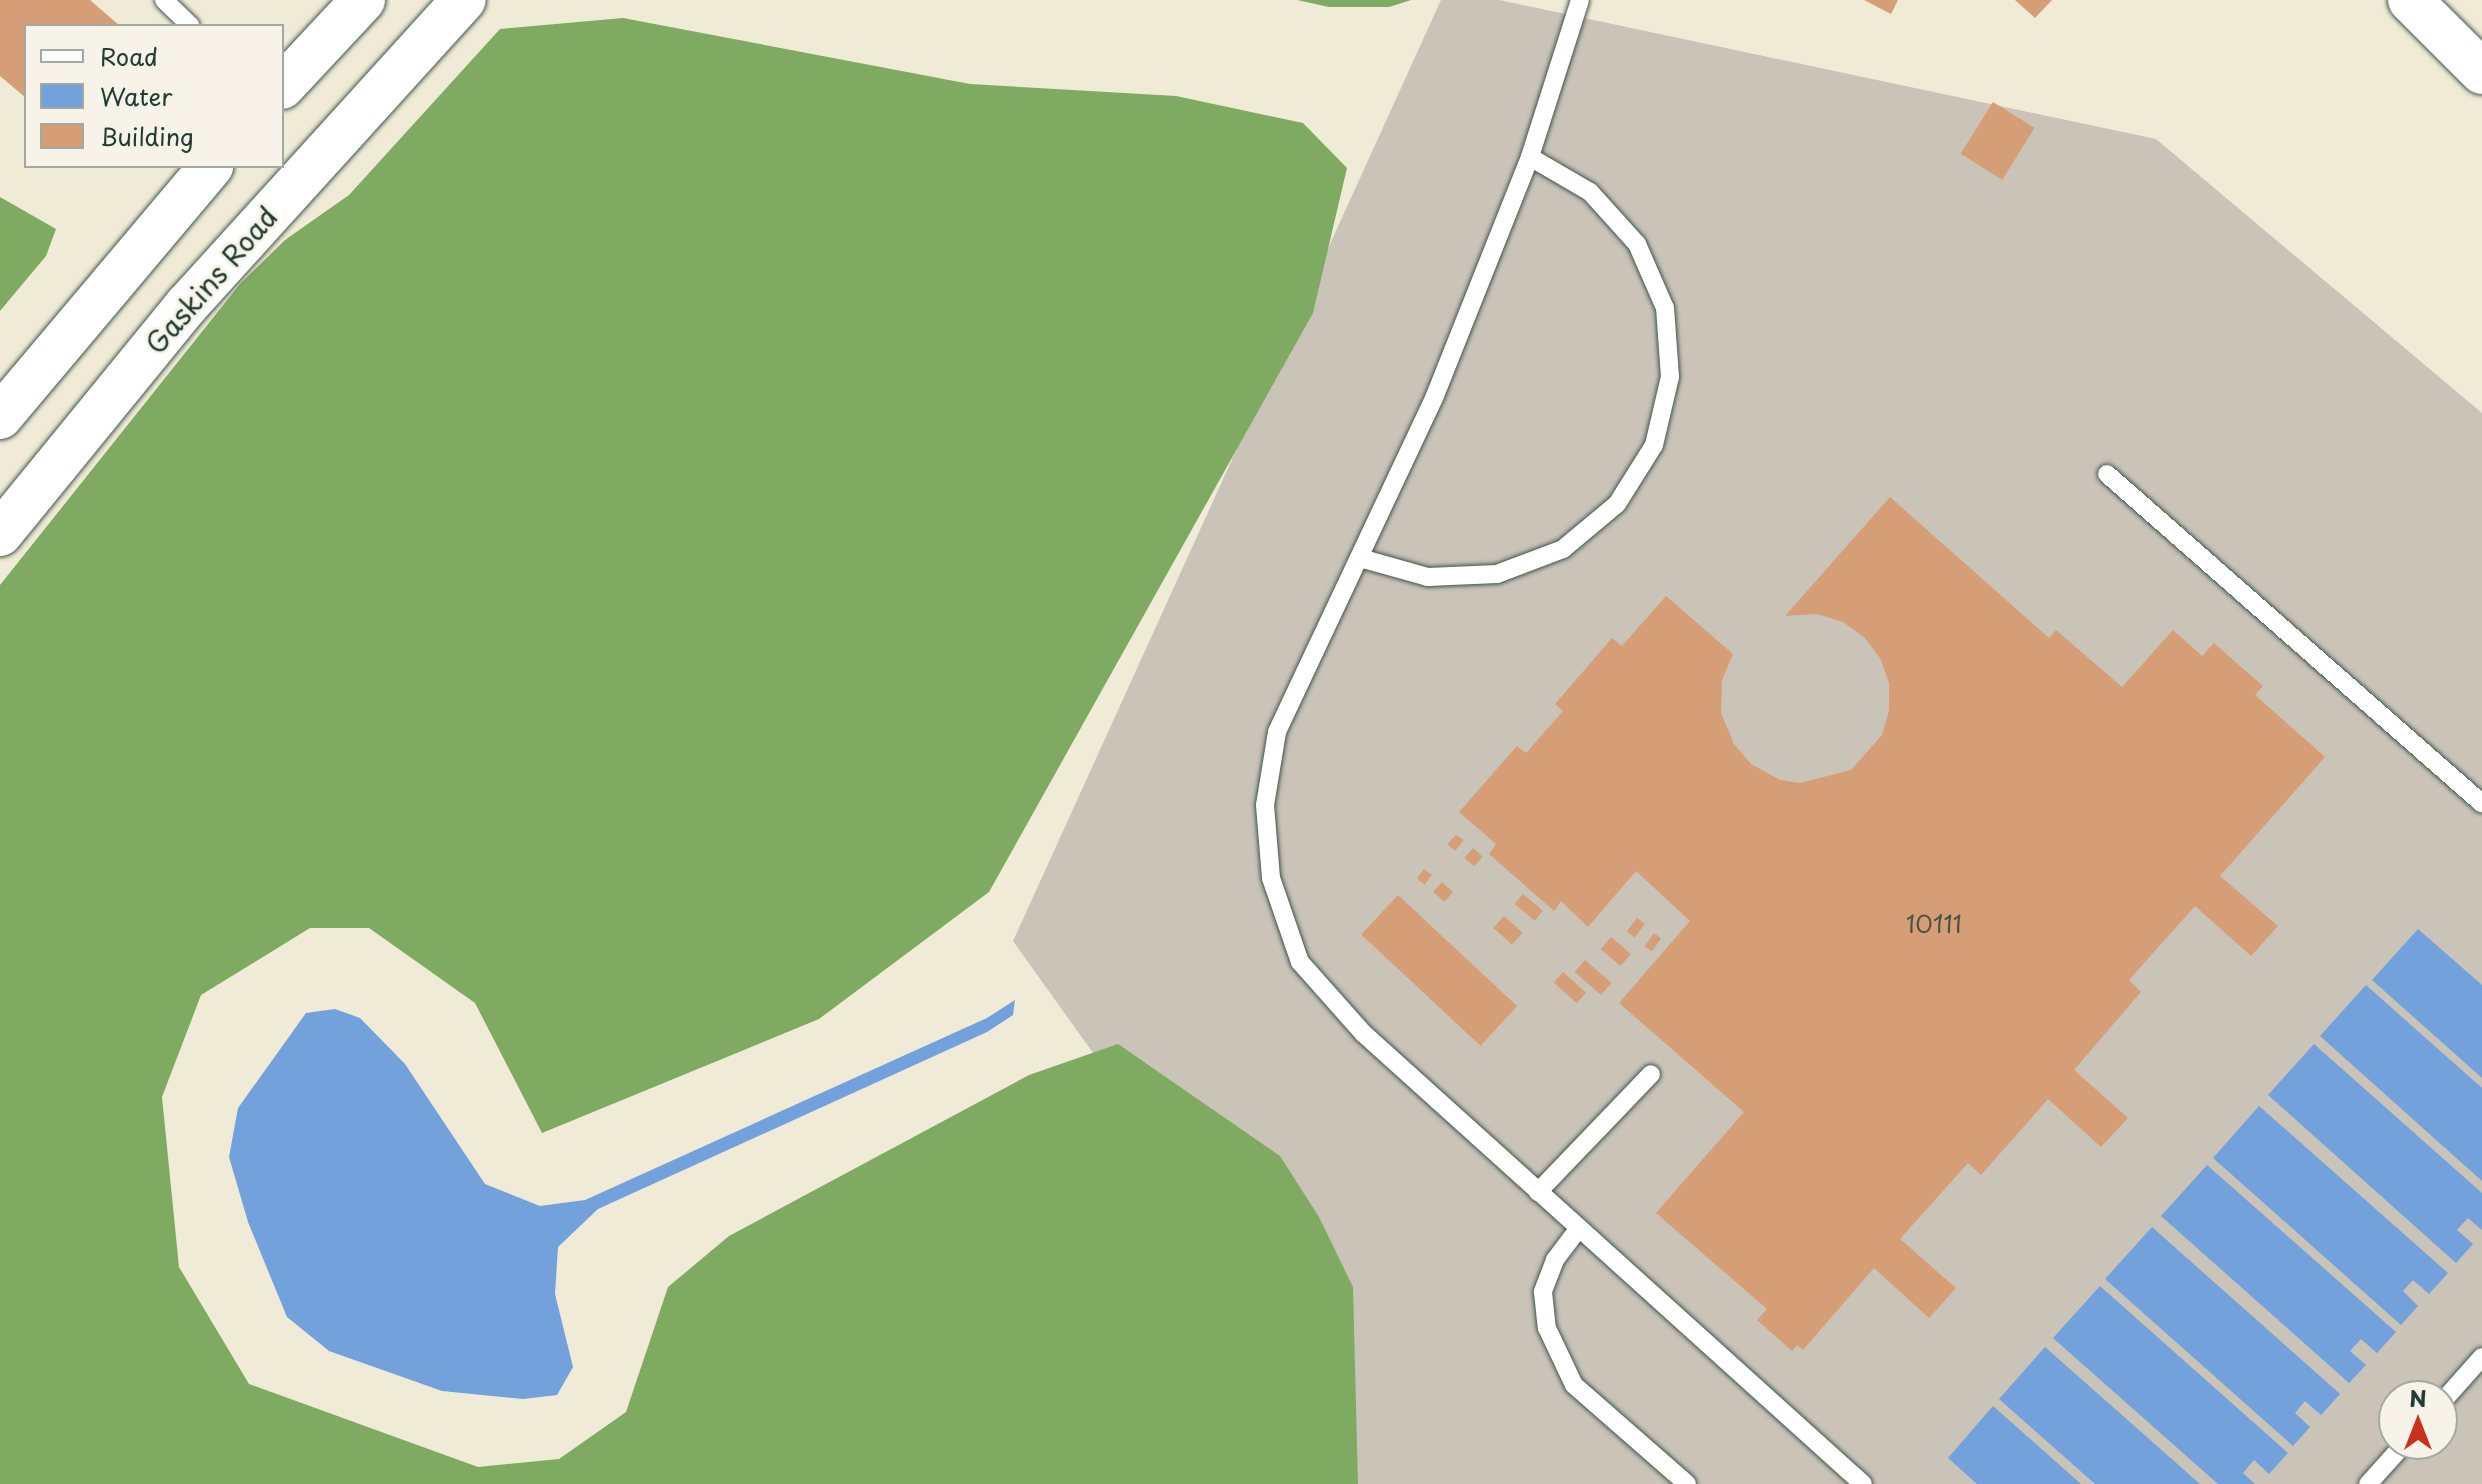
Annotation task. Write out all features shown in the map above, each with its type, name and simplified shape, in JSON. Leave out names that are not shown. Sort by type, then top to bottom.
[{"type":"main road","points":[[284,85],[363,0]]},
{"type":"main road","name":"Gaskins Road","points":[[0,534],[187,305],[464,0]]},
{"type":"main road","points":[[2410,0],[2482,72]]},
{"type":"main road","points":[[0,417],[209,168]]},
{"type":"lane","points":[[164,0],[189,24]]},
{"type":"lane","points":[[1580,0],[1530,157],[1435,396],[1277,732],[1265,805],[1271,878],[1300,962],[1363,1033],[1863,1484]]},
{"type":"lane","points":[[1360,558],[1428,577],[1510,569],[1563,549],[1617,504],[1654,445],[1670,377],[1659,295],[1637,244],[1590,192],[1530,157]]},
{"type":"lane","points":[[2107,474],[2482,803]]},
{"type":"lane","points":[[1538,1192],[1651,1074]]},
{"type":"lane","points":[[1579,1228],[1555,1260],[1543,1292],[1547,1328],[1574,1385],[1687,1484]]},
{"type":"lane","points":[[2458,1384],[2482,1357]]},
{"type":"lane","points":[[2368,1484],[2390,1460]]},
{"type":"shaded area","points":[[1441,0],[1499,0],[2156,139],[2482,413],[2482,1484],[1300,1484],[1279,1313],[1013,941]]},
{"type":"green space","points":[[1297,0],[1411,0],[1389,7],[1329,7]]},
{"type":"green space","points":[[623,18],[970,84],[1176,96],[1303,123],[1347,168],[1313,313],[989,892],[819,1019],[542,1133],[475,1003],[369,928],[310,928],[201,995],[162,1097],[179,1267],[249,1384],[478,1467],[559,1459],[626,1412],[668,1287],[729,1236],[1029,1075],[1118,1044],[1280,1156],[1319,1217],[1353,1287],[1358,1484],[0,1484],[0,585],[240,284],[285,240],[349,195],[500,29]]},
{"type":"green space","points":[[0,197],[56,229],[46,256],[0,311]]},
{"type":"water","points":[[2418,929],[2482,985],[2482,1078],[2372,980]]},
{"type":"water","points":[[2366,985],[2482,1088],[2482,1181],[2320,1036]]},
{"type":"water","points":[[1015,1000],[1013,1015],[987,1032],[598,1209],[558,1247],[555,1294],[573,1367],[557,1395],[523,1399],[442,1391],[329,1351],[287,1317],[248,1222],[229,1157],[238,1108],[306,1013],[335,1009],[360,1018],[405,1064],[485,1184],[540,1206],[585,1200],[987,1018]]},
{"type":"water","points":[[2314,1044],[2482,1193],[2482,1230],[2468,1218],[2457,1230],[2473,1244],[2456,1263],[2268,1095]]},
{"type":"water","points":[[2259,1106],[2448,1273],[2429,1294],[2413,1280],[2403,1291],[2418,1306],[2401,1325],[2213,1158]]},
{"type":"water","points":[[2207,1165],[2396,1332],[2377,1353],[2361,1339],[2350,1351],[2366,1365],[2349,1383],[2161,1216]]},
{"type":"water","points":[[2152,1227],[2340,1394],[2321,1415],[2305,1401],[2295,1413],[2310,1427],[2293,1446],[2105,1279]]},
{"type":"water","points":[[2100,1286],[2288,1453],[2269,1474],[2254,1460],[2243,1473],[2255,1484],[2218,1484],[2053,1338]]},
{"type":"water","points":[[2045,1347],[2200,1484],[2095,1484],[1999,1399]]},
{"type":"water","points":[[1993,1406],[2081,1484],[1977,1484],[1948,1458]]},
{"type":"building","points":[[0,0],[90,0],[118,24],[24,24],[24,96],[0,76]]},
{"type":"building","points":[[1864,0],[1898,0],[1891,14]]},
{"type":"building","points":[[2015,0],[2052,0],[2035,18]]},
{"type":"building","points":[[1993,102],[2035,128],[2002,180],[1961,154]]},
{"type":"building","points":[[1890,497],[2049,638],[2056,630],[2122,687],[2173,630],[2202,656],[2214,643],[2263,686],[2255,695],[2325,757],[2220,876],[2278,926],[2251,956],[2195,906],[2129,980],[2141,992],[2074,1070],[2128,1118],[2101,1147],[2048,1099],[1981,1175],[1968,1163],[1900,1239],[1956,1288],[1929,1318],[1874,1268],[1803,1350],[1797,1345],[1792,1351],[1757,1320],[1767,1309],[1656,1213],[1744,1112],[1619,1003],[1690,921],[1636,871],[1588,927],[1561,901],[1554,911],[1489,854],[1496,844],[1459,812],[1517,746],[1526,753],[1563,711],[1555,704],[1612,638],[1622,646],[1666,596],[1733,654],[1722,680],[1721,713],[1734,744],[1751,764],[1780,780],[1800,783],[1851,770],[1882,735],[1889,710],[1889,683],[1880,658],[1864,637],[1843,622],[1817,614],[1785,616]]},
{"type":"building","points":[[1456,835],[1464,840],[1455,851],[1447,844]]},
{"type":"building","points":[[1473,848],[1483,857],[1474,866],[1464,858]]},
{"type":"building","points":[[1424,869],[1432,875],[1425,885],[1417,879]]},
{"type":"building","points":[[1442,882],[1453,892],[1444,902],[1433,892]]},
{"type":"building","points":[[1523,894],[1543,911],[1535,921],[1515,904]]},
{"type":"building","points":[[1398,895],[1517,1006],[1480,1046],[1361,934]]},
{"type":"building","points":[[1504,916],[1523,933],[1512,945],[1493,928]]},
{"type":"building","points":[[1637,918],[1645,924],[1635,938],[1627,932]]},
{"type":"building","points":[[1654,933],[1661,938],[1652,951],[1645,946]]},
{"type":"building","points":[[1611,937],[1631,954],[1621,966],[1601,949]]},
{"type":"building","points":[[1585,960],[1611,983],[1601,995],[1575,972]]},
{"type":"building","points":[[1563,972],[1586,993],[1577,1003],[1554,982]]}]
